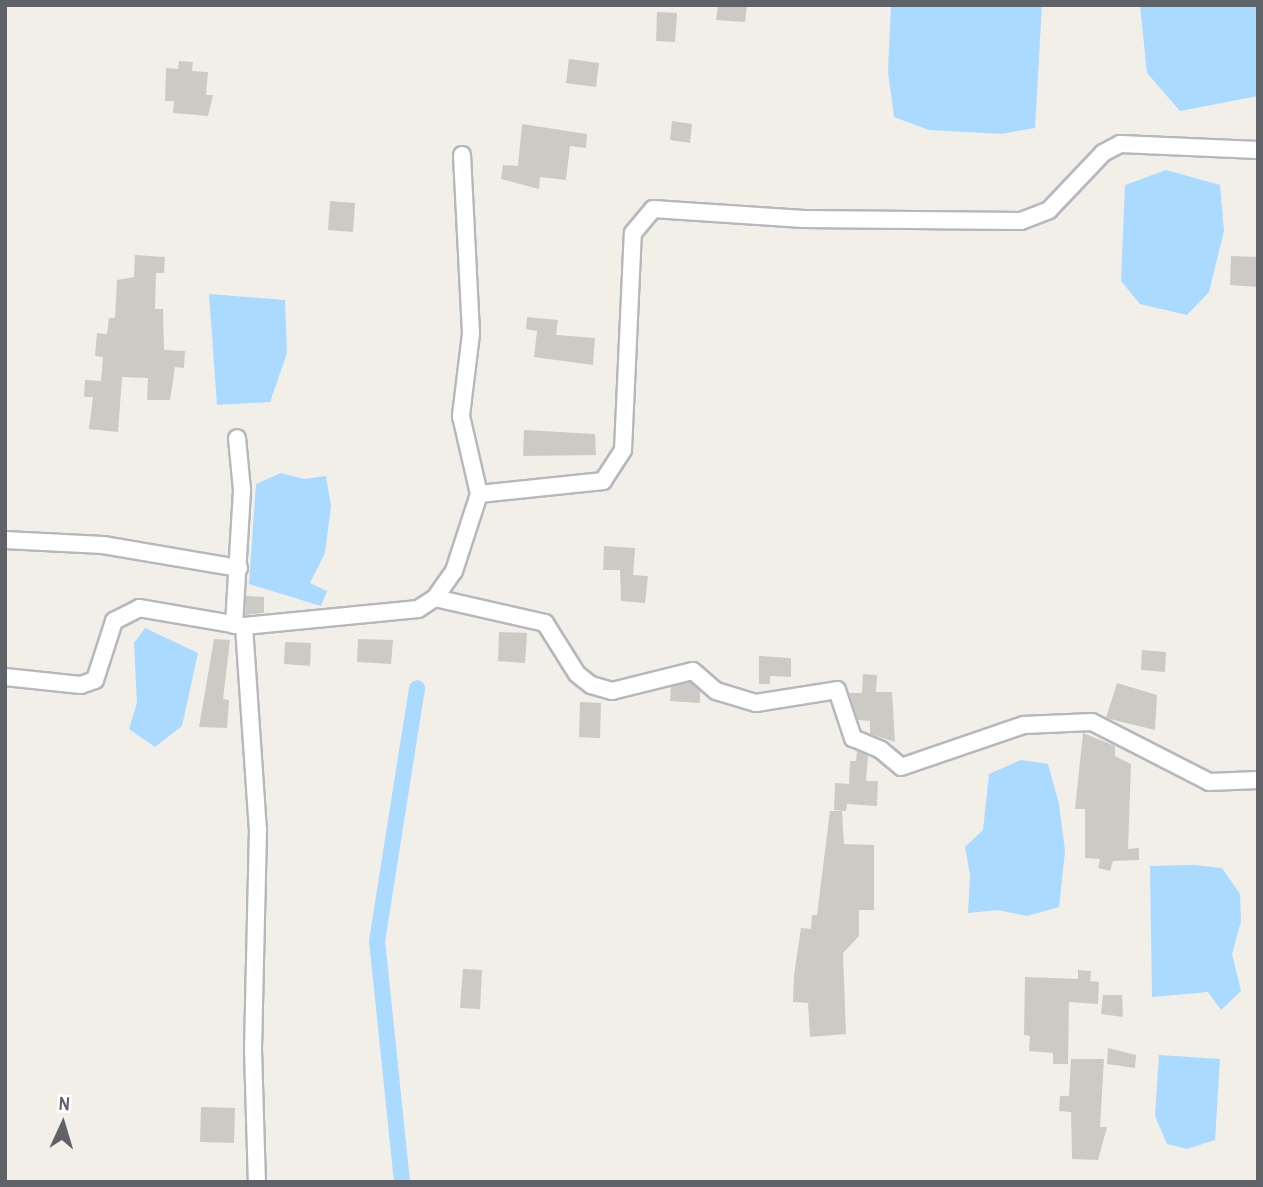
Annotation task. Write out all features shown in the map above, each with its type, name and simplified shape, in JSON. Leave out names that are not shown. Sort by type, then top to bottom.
[{"type":"street","points":[[479,494],[603,481],[616,467],[622,450],[634,233],[653,209],[804,219],[1021,221],[1049,210],[1103,153],[1120,144],[1258,150]]},
{"type":"street","points":[[5,677],[81,685],[95,680],[114,621],[139,608],[239,626],[418,609],[435,598],[454,571],[479,494],[461,416],[471,334],[462,155]]},
{"type":"street","points":[[237,438],[242,490],[239,626],[258,829],[253,1050],[257,1182]]},
{"type":"street","points":[[5,540],[103,545],[239,568]]},
{"type":"street","points":[[435,598],[545,623],[577,674],[591,685],[612,691],[693,671],[716,691],[756,703],[837,690],[853,738],[881,750],[901,767],[1024,725],[1092,722],[1209,782],[1258,780]]},
{"type":"water","points":[[891,5],[1042,5],[1035,128],[1001,134],[929,130],[894,117],[888,72]]},
{"type":"water","points":[[1140,5],[1258,5],[1258,96],[1180,111],[1147,73]]},
{"type":"water","points":[[1166,170],[1220,185],[1224,231],[1209,292],[1187,315],[1140,304],[1121,281],[1125,185]]},
{"type":"water","points":[[209,294],[285,300],[287,353],[270,402],[217,405]]},
{"type":"water","points":[[281,473],[304,479],[326,476],[331,506],[325,553],[310,583],[327,591],[321,606],[249,584],[256,484]]},
{"type":"water","points":[[145,628],[198,653],[182,726],[155,747],[129,729],[137,703],[134,643]]},
{"type":"water","points":[[1021,760],[1048,764],[1059,804],[1065,851],[1059,907],[1027,916],[998,910],[968,913],[970,875],[965,847],[983,830],[989,774]]},
{"type":"water","points":[[1193,865],[1222,868],[1240,894],[1241,921],[1232,954],[1241,991],[1221,1010],[1208,992],[1152,997],[1150,866]]},
{"type":"water","points":[[1159,1055],[1220,1059],[1215,1140],[1187,1149],[1167,1144],[1155,1116]]},
{"type":"building","points":[[718,5],[747,5],[745,22],[716,20]]},
{"type":"building","points":[[657,12],[677,13],[675,42],[656,41]]},
{"type":"building","points":[[569,59],[599,63],[596,87],[566,83]]},
{"type":"building","points":[[179,61],[193,62],[192,71],[208,72],[206,95],[213,95],[208,116],[173,113],[174,101],[165,101],[166,68],[178,69]]},
{"type":"building","points":[[672,121],[692,124],[690,143],[670,140]]},
{"type":"building","points":[[522,124],[587,134],[586,148],[570,146],[566,180],[540,177],[539,189],[501,179],[503,165],[518,166]]},
{"type":"building","points":[[330,201],[355,203],[353,232],[328,230]]},
{"type":"building","points":[[135,255],[165,257],[164,273],[156,273],[155,309],[163,309],[164,350],[185,351],[184,368],[175,367],[170,400],[147,400],[148,378],[122,377],[118,432],[89,429],[93,397],[84,397],[85,380],[101,381],[103,357],[95,356],[97,333],[107,334],[109,318],[115,318],[117,280],[134,277]]},
{"type":"building","points":[[1231,256],[1258,257],[1258,287],[1230,285]]},
{"type":"building","points":[[527,317],[558,320],[556,335],[595,338],[593,365],[534,357],[537,331],[526,329]]},
{"type":"building","points":[[524,430],[595,434],[596,455],[523,456]]},
{"type":"building","points":[[604,546],[635,548],[633,575],[648,576],[645,603],[621,601],[620,570],[603,570]]},
{"type":"building","points":[[246,596],[264,597],[264,613],[245,615]]},
{"type":"building","points":[[499,632],[527,633],[525,663],[498,661]]},
{"type":"building","points":[[214,639],[230,640],[223,699],[229,700],[227,728],[199,727]]},
{"type":"building","points":[[358,639],[393,640],[391,664],[357,662]]},
{"type":"building","points":[[285,642],[311,643],[310,666],[284,664]]},
{"type":"building","points":[[1142,650],[1166,652],[1165,672],[1141,670]]},
{"type":"building","points":[[759,656],[791,658],[791,677],[770,676],[770,684],[759,684]]},
{"type":"building","points":[[863,674],[877,675],[876,692],[892,692],[895,742],[870,734],[870,721],[858,720],[849,693],[862,693]]},
{"type":"building","points":[[690,682],[700,691],[700,703],[670,701],[671,687]]},
{"type":"building","points":[[1117,683],[1157,695],[1155,730],[1106,718]]},
{"type":"building","points":[[580,702],[601,703],[600,738],[579,737]]},
{"type":"building","points":[[1083,733],[1115,746],[1115,756],[1131,764],[1128,849],[1139,848],[1139,860],[1113,861],[1110,871],[1098,868],[1100,859],[1085,858],[1085,809],[1075,809]]},
{"type":"building","points":[[857,751],[868,756],[866,781],[878,781],[877,806],[847,804],[846,811],[834,810],[835,783],[849,784],[850,761],[856,761]]},
{"type":"building","points":[[830,811],[842,811],[844,844],[874,845],[874,910],[859,910],[859,936],[843,953],[846,1034],[810,1037],[808,1003],[793,1002],[794,975],[801,928],[811,929],[812,915],[817,915]]},
{"type":"building","points":[[463,969],[482,970],[480,1009],[460,1008]]},
{"type":"building","points":[[1078,970],[1091,971],[1090,981],[1099,982],[1098,1004],[1069,1002],[1068,1064],[1053,1064],[1053,1053],[1029,1051],[1030,1036],[1024,1035],[1025,977],[1078,979]]},
{"type":"building","points":[[1103,995],[1122,995],[1123,1017],[1101,1014]]},
{"type":"building","points":[[1108,1048],[1136,1055],[1135,1068],[1107,1064]]},
{"type":"building","points":[[1071,1059],[1104,1059],[1100,1127],[1107,1127],[1098,1160],[1072,1159],[1071,1112],[1059,1111],[1060,1096],[1069,1096]]},
{"type":"building","points":[[201,1107],[235,1108],[234,1143],[200,1142]]},
{"type":"waterway","points":[[402,1182],[377,941],[417,688]]}]
